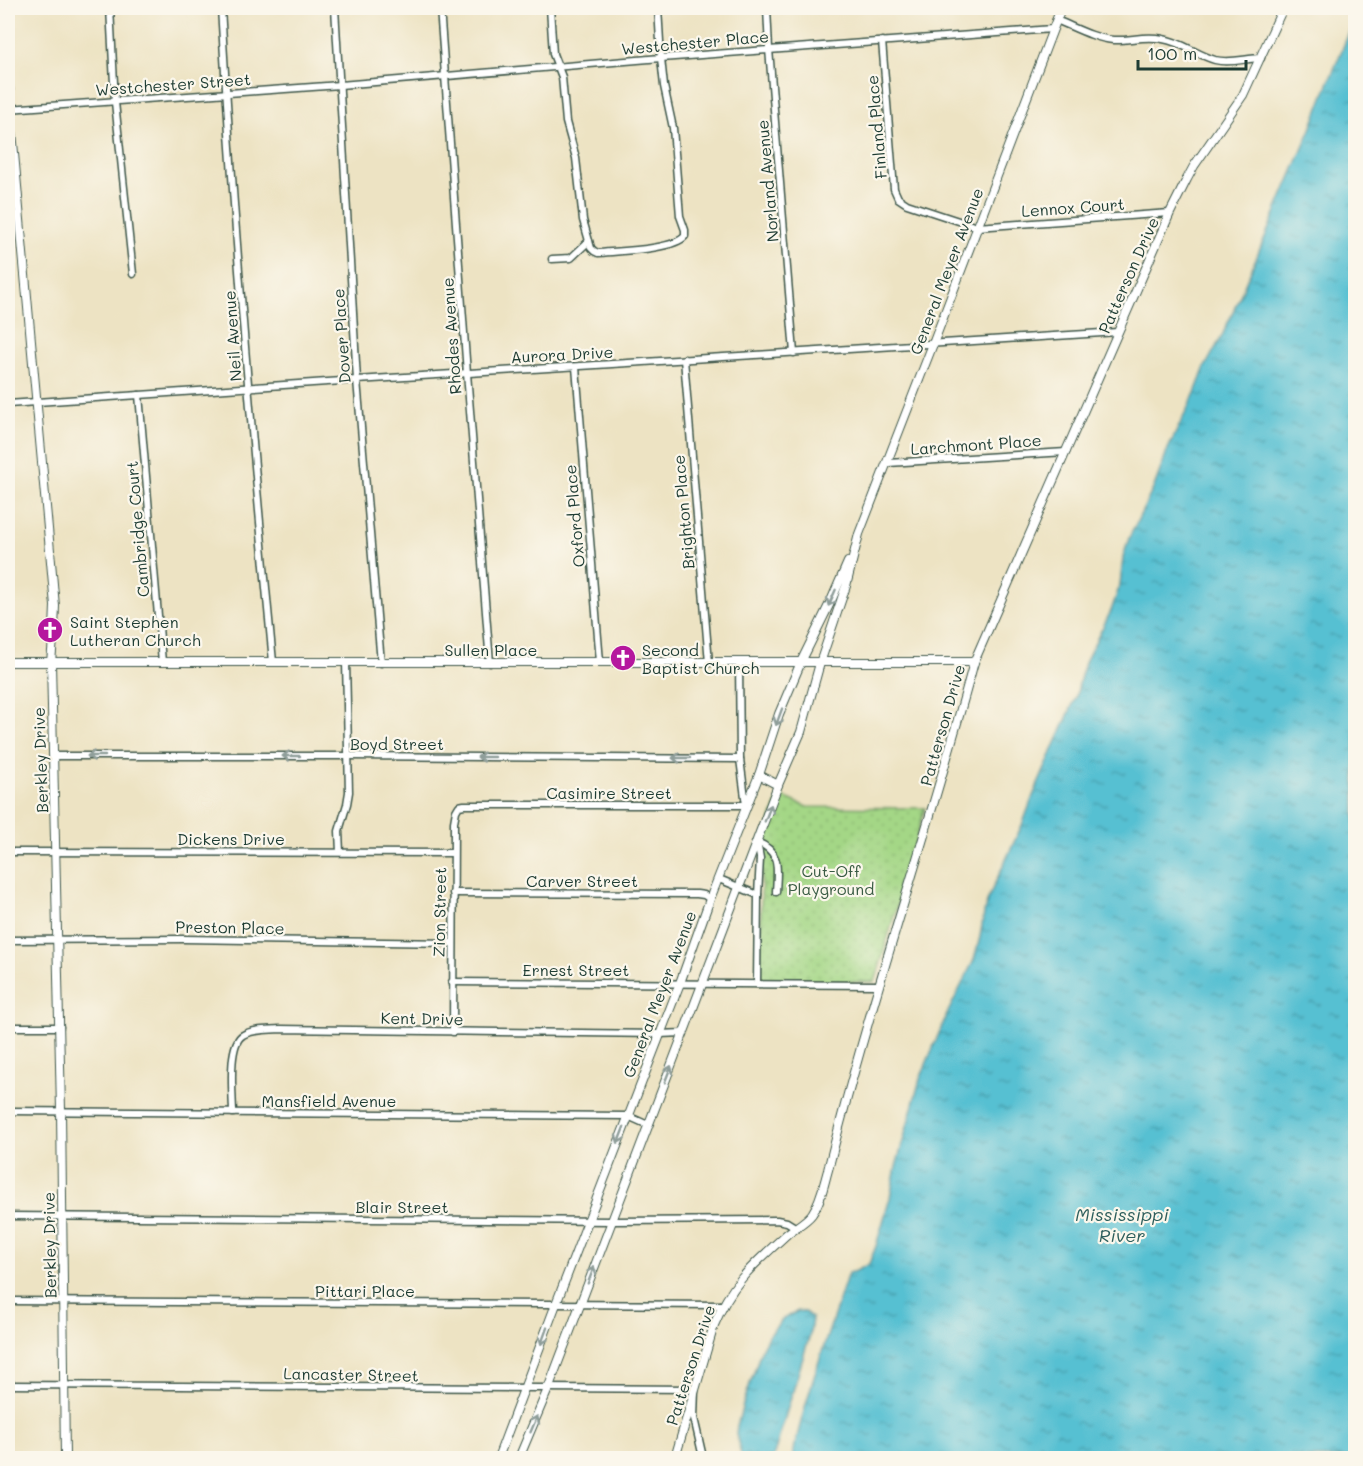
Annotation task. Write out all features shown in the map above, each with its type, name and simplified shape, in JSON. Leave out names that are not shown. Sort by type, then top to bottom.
[{"type":"street","points":[[110,8],[115,102],[133,274]]},
{"type":"street","name":"Neil Avenue","points":[[221,8],[249,387],[273,662]]},
{"type":"street","name":"Dover Place","points":[[335,8],[357,380],[381,663]]},
{"type":"street","name":"Rhodes Avenue","points":[[440,8],[490,663]]},
{"type":"street","points":[[550,8],[553,54],[562,77],[566,122],[576,158],[583,220],[589,241],[594,251],[598,253],[673,244],[680,242],[685,236],[680,216],[673,128],[664,86],[658,8]]},
{"type":"street","name":"Norland Avenue","points":[[767,8],[794,353]]},
{"type":"street","name":"General Meyer Avenue","points":[[498,1458],[759,775],[779,714],[856,544],[1060,8]]},
{"type":"street","name":"Patterson Drive","points":[[675,1458],[722,1305],[748,1270],[810,1216],[823,1187],[879,984],[974,662],[1170,213],[1187,178],[1243,95],[1283,8]]},
{"type":"street","points":[[1056,20],[1098,37],[1119,40],[1145,37],[1167,39],[1215,60],[1234,62],[1261,58]]},
{"type":"street","name":"Westchester Place","points":[[340,85],[769,49],[1052,29]]},
{"type":"street","name":"Finland Place","points":[[882,41],[892,173],[898,198],[907,204],[977,227]]},
{"type":"street","name":"Berkley Drive","points":[[8,62],[9,109],[55,606],[51,662],[60,1027],[65,1458]]},
{"type":"street","name":"Westchester Street","points":[[9,109],[340,85]]},
{"type":"street","name":"Lennox Court","points":[[977,227],[1170,213]]},
{"type":"street","points":[[552,259],[572,258],[589,241]]},
{"type":"street","name":"Aurora Drive","points":[[8,404],[1118,332]]},
{"type":"street","name":"Brighton Place","points":[[684,359],[709,663]]},
{"type":"street","name":"Oxford Place","points":[[576,367],[600,662]]},
{"type":"street","name":"Cambridge Court","points":[[139,395],[162,662]]},
{"type":"street","name":"Larchmont Place","points":[[888,463],[1065,452]]},
{"type":"street","name":"General Meyer Avenue","points":[[519,1458],[548,1389],[778,785],[801,732],[820,663],[846,586],[856,544]]},
{"type":"street","name":"Sullen Place","points":[[8,662],[974,662]]},
{"type":"street","points":[[340,852],[339,831],[349,792],[346,662]]},
{"type":"street","points":[[739,662],[740,759],[746,806]]},
{"type":"street","name":"Boyd Street","points":[[53,756],[740,759]]},
{"type":"street","points":[[759,775],[778,785]]},
{"type":"street","name":"Casimire Street","points":[[471,805],[746,806]]},
{"type":"street","name":"Zion Street","points":[[453,1032],[453,853],[456,811],[459,806],[471,805]]},
{"type":"street","points":[[757,842],[765,845],[774,855],[777,864],[776,892]]},
{"type":"street","points":[[757,842],[760,858],[757,984]]},
{"type":"street","name":"Dickens Drive","points":[[8,852],[453,853]]},
{"type":"street","points":[[718,879],[758,895]]},
{"type":"street","name":"Carver Street","points":[[453,893],[697,894],[710,899]]},
{"type":"street","name":"Preston Place","points":[[8,940],[452,943]]},
{"type":"street","name":"Ernest Street","points":[[452,982],[879,984]]},
{"type":"street","points":[[8,1027],[60,1027]]},
{"type":"street","name":"Kent Drive","points":[[233,1113],[232,1056],[235,1044],[242,1035],[247,1033],[280,1029],[684,1033]]},
{"type":"street","name":"Mansfield Avenue","points":[[8,1111],[628,1116],[648,1125]]},
{"type":"street","name":"Blair Street","points":[[8,1216],[588,1221],[777,1220],[795,1227]]},
{"type":"street","name":"Pittari Place","points":[[8,1301],[722,1305]]},
{"type":"street","name":"Lancaster Street","points":[[8,1385],[695,1389]]},
{"type":"street","points":[[695,1389],[694,1418],[702,1453]]},
{"type":"green space","name":"Cut-Off Playground","points":[[779,795],[807,807],[925,808],[875,982],[760,981],[762,849]]},
{"type":"water","name":"Mississippi River","points":[[1355,18],[1355,1458],[792,1458],[811,1388],[848,1273],[869,1264],[876,1246],[920,1079],[947,1014],[974,960],[990,894],[1023,823],[1076,697],[1086,660],[1111,611],[1120,585],[1123,558],[1129,538],[1154,487],[1168,449],[1205,367],[1240,296]]},
{"type":"water","points":[[798,1311],[805,1312],[812,1318],[810,1334],[773,1458],[742,1458],[736,1434],[737,1426],[762,1348],[769,1335],[783,1319]]},
{"type":"place","name":"Saint Stephen Lutheran Church","points":[[50,630]]},
{"type":"place","name":"Second Baptist Church","points":[[623,658]]}]
